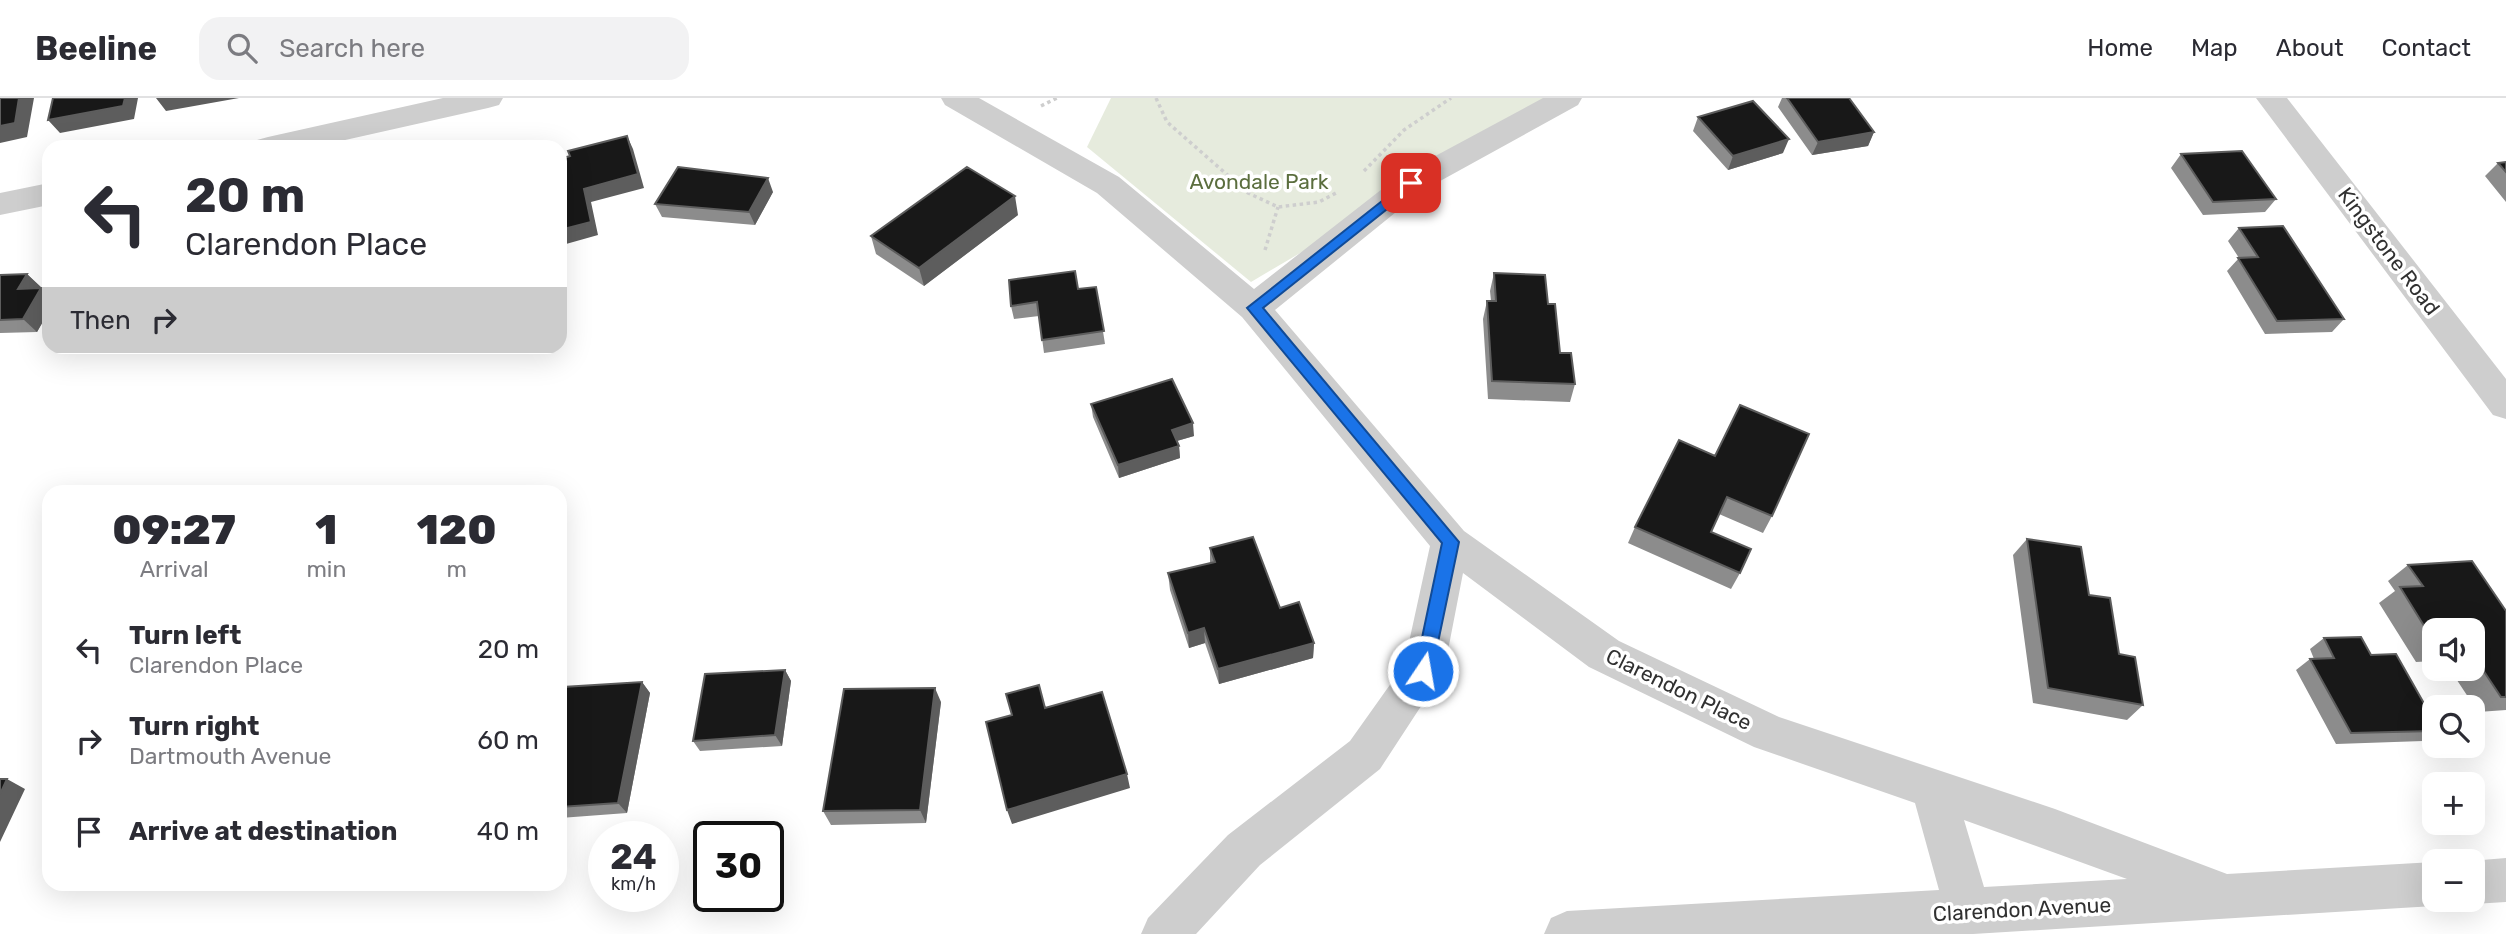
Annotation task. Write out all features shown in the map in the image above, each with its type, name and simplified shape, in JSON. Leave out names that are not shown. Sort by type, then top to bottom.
[{"type":"street","points":[[299,140],[488,98]]},
{"type":"street","name":"Clarendon Place","points":[[956,98],[1108,184],[1254,308],[1451,542],[1604,654],[1769,733],[2055,830],[2229,897]]},
{"type":"street","points":[[1254,308],[1411,183],[1567,98]]},
{"type":"street","name":"Kingstone Road","points":[[2271,98],[2506,405]]},
{"type":"street","points":[[0,204],[42,195]]},
{"type":"street","points":[[1164,934],[1244,850],[1366,755],[1423,671],[1451,542]]},
{"type":"street","points":[[1933,789],[1969,913]]},
{"type":"street","points":[[2485,881],[2506,880]]},
{"type":"street","name":"Clarendon Avenue","points":[[1567,934],[1969,913],[2422,885]]},
{"type":"path","points":[[1041,106],[1057,98]]},
{"type":"path","points":[[1156,98],[1167,122],[1248,193],[1278,207],[1318,202],[1342,190]]},
{"type":"path","points":[[1361,175],[1382,148],[1424,112],[1451,98]]},
{"type":"path","points":[[1261,261],[1278,207]]},
{"type":"green space","name":"Avondale Park","points":[[1111,98],[1563,98],[1251,282],[1087,147]]},
{"type":"building","points":[[0,98],[19,98],[15,123],[0,126]]},
{"type":"building","points":[[53,98],[125,98],[123,106],[48,120]]},
{"type":"building","points":[[1787,98],[1849,98],[1874,132],[1818,142]]},
{"type":"building","points":[[1753,101],[1789,139],[1733,156],[1698,117]]},
{"type":"building","points":[[627,136],[638,174],[584,189],[591,222],[567,228],[567,157],[570,156],[568,151]]},
{"type":"building","points":[[2242,151],[2276,199],[2213,202],[2181,154]]},
{"type":"building","points":[[2506,162],[2506,172],[2498,163]]},
{"type":"building","points":[[678,167],[768,178],[749,212],[655,204]]},
{"type":"building","points":[[967,167],[1015,196],[919,268],[871,236]]},
{"type":"building","points":[[2283,226],[2344,319],[2277,321],[2238,258],[2258,257],[2239,228]]},
{"type":"building","points":[[1075,271],[1078,289],[1096,287],[1104,331],[1042,340],[1037,302],[1011,306],[1009,280]]},
{"type":"building","points":[[1494,273],[1545,275],[1548,304],[1555,304],[1560,353],[1571,353],[1575,384],[1492,381],[1487,301],[1496,301]]},
{"type":"building","points":[[27,274],[18,289],[41,288],[23,319],[0,320],[0,275]]},
{"type":"building","points":[[1172,379],[1193,423],[1172,430],[1179,446],[1118,465],[1091,404]]},
{"type":"building","points":[[1740,405],[1809,434],[1772,516],[1727,497],[1711,532],[1751,549],[1740,573],[1635,527],[1679,440],[1715,456]]},
{"type":"building","points":[[1253,537],[1280,608],[1299,602],[1314,643],[1218,669],[1204,628],[1188,633],[1168,573],[1215,562],[1210,548]]},
{"type":"building","points":[[2027,539],[2081,547],[2089,595],[2110,598],[2119,654],[2135,657],[2143,705],[2048,688]]},
{"type":"building","points":[[2472,561],[2506,611],[2506,697],[2501,697],[2485,673],[2485,618],[2422,618],[2422,623],[2400,587],[2423,586],[2408,565]]},
{"type":"building","points":[[2361,637],[2371,655],[2396,654],[2422,700],[2422,731],[2351,733],[2310,659],[2334,658],[2324,638]]},
{"type":"building","points":[[785,670],[775,735],[693,741],[705,674]]},
{"type":"building","points":[[642,682],[618,803],[567,807],[567,687]]},
{"type":"building","points":[[1039,685],[1045,708],[1102,692],[1127,774],[1007,810],[986,722],[1012,715],[1006,694]]},
{"type":"building","points":[[935,688],[920,810],[823,811],[844,689]]},
{"type":"building","points":[[0,779],[7,779],[0,794]]},
{"type":"route","points":[[1411,183],[1254,308],[1451,542],[1423,671]]}]
